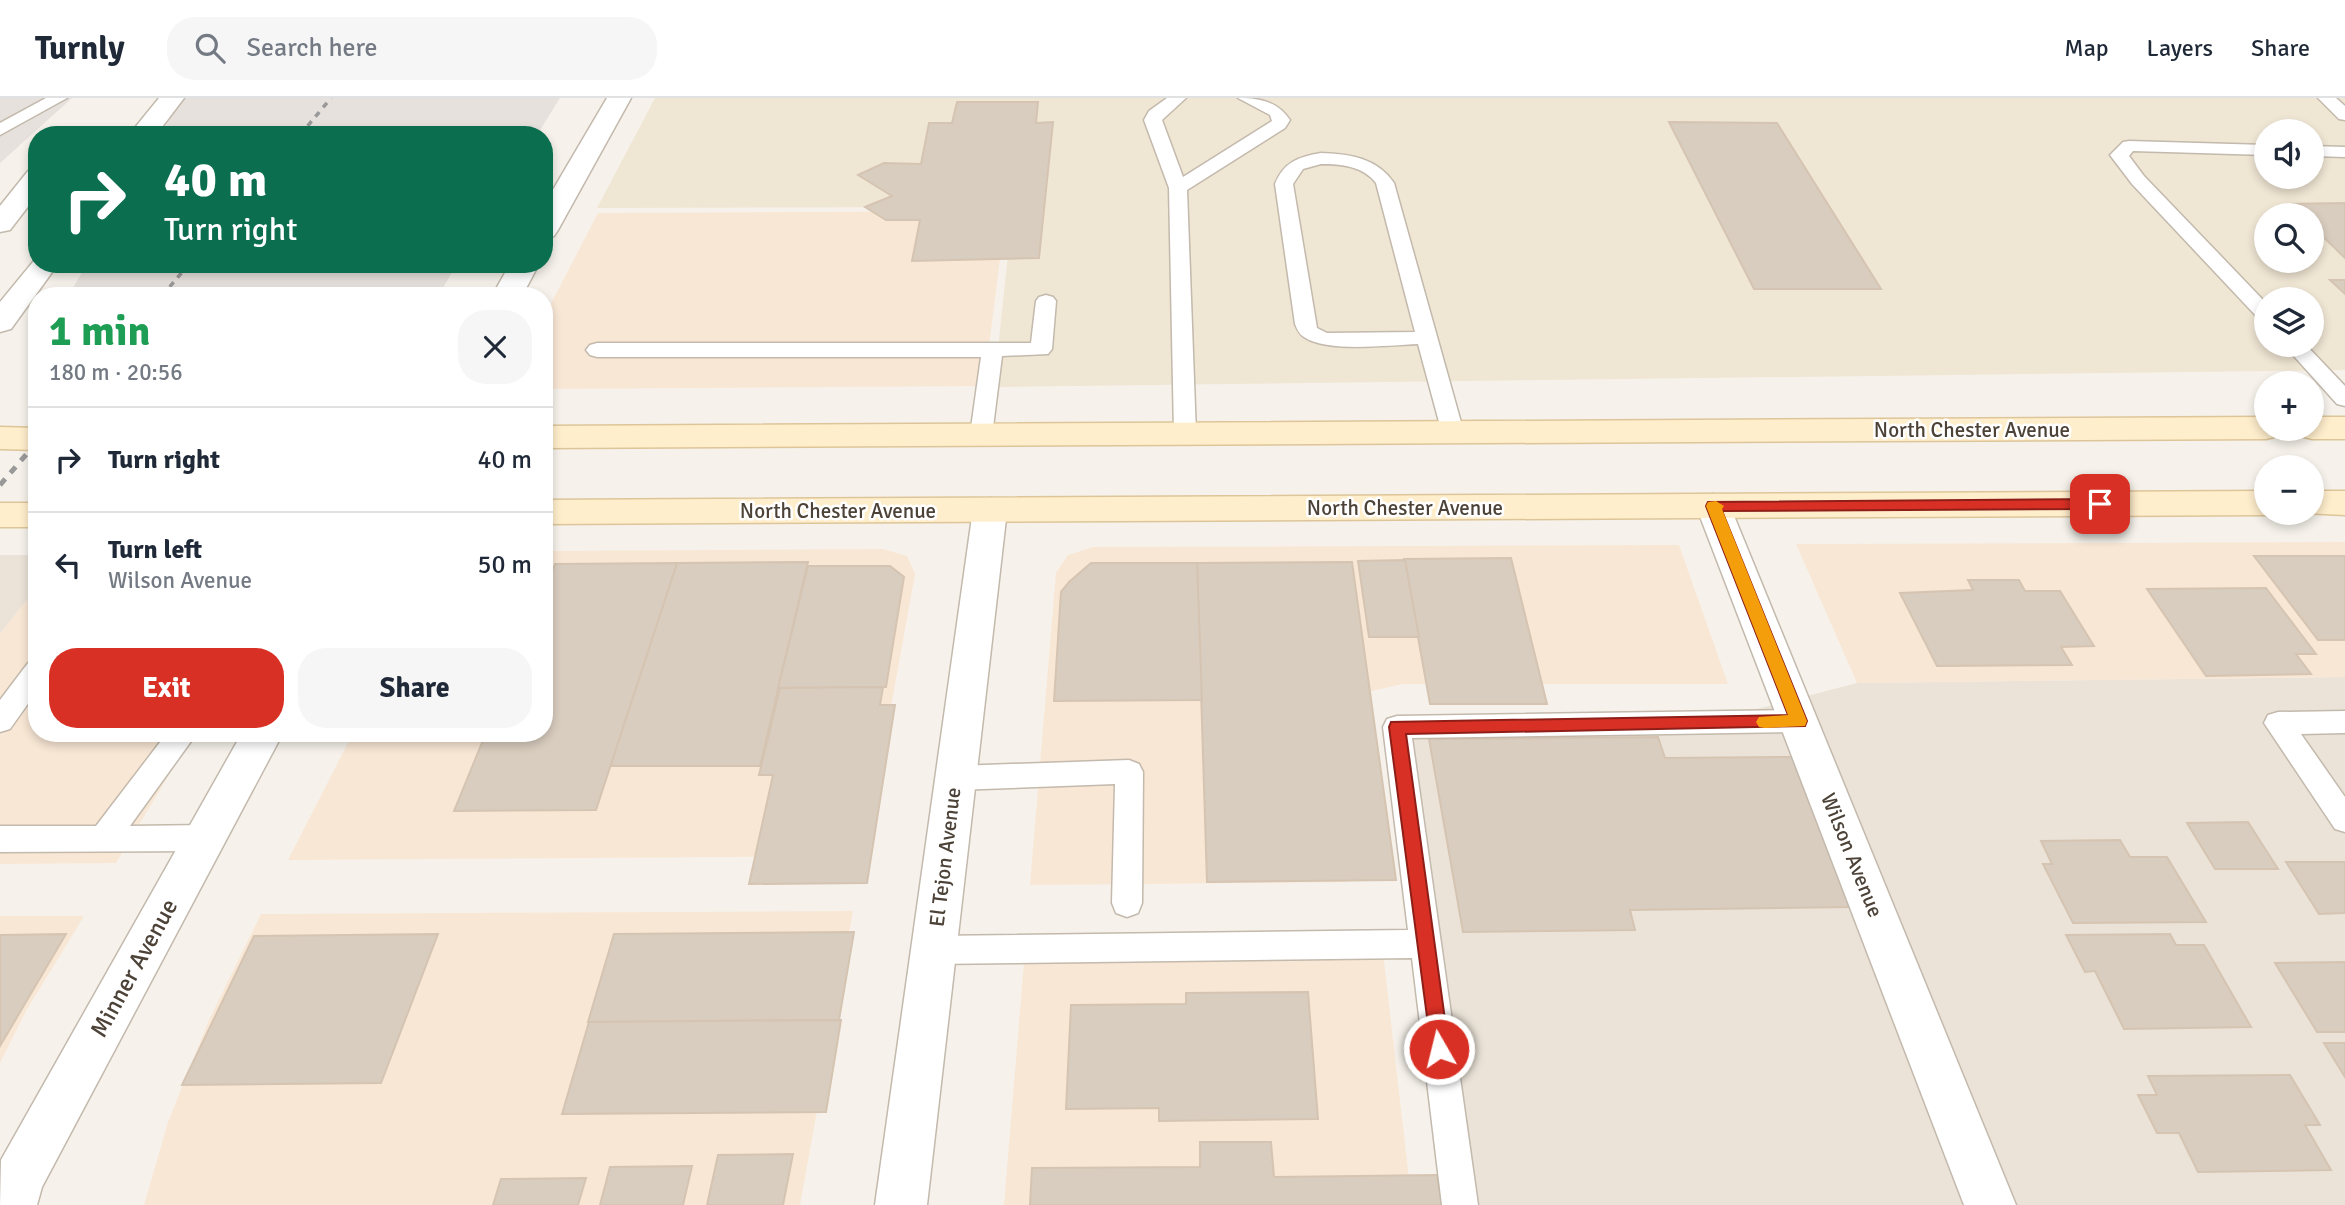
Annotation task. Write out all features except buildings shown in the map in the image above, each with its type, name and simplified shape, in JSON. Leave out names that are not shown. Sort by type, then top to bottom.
[{"type":"main road","name":"North Chester Avenue","points":[[553,437],[2254,428]]},
{"type":"main road","points":[[2324,428],[2345,428]]},
{"type":"main road","points":[[0,438],[28,439]]},
{"type":"main road","name":"North Chester Avenue","points":[[553,512],[2254,503]]},
{"type":"main road","points":[[2324,503],[2345,503]]},
{"type":"main road","points":[[0,515],[28,515]]},
{"type":"street","points":[[141,126],[172,98]]},
{"type":"street","points":[[553,214],[619,98]]},
{"type":"street","points":[[0,224],[28,188]]},
{"type":"street","points":[[0,323],[37,273]]},
{"type":"street","name":"Wilson Avenue","points":[[1713,506],[1990,1205]]},
{"type":"street","name":"El Tejon Avenue","points":[[901,1205],[990,510]]},
{"type":"street","name":"Minner Avenue","points":[[11,1205],[19,1178],[258,742]]},
{"type":"lane","points":[[0,130],[58,98]]},
{"type":"lane","points":[[1178,98],[1155,115],[1153,120],[1178,188],[1185,434]]},
{"type":"lane","points":[[1178,188],[1279,124],[1281,120],[1276,112],[1246,98]]},
{"type":"lane","points":[[2326,98],[2345,115]]},
{"type":"lane","points":[[2254,150],[2129,146],[2119,155],[2138,180],[2254,302]]},
{"type":"lane","points":[[2324,152],[2345,152]]},
{"type":"lane","points":[[1428,338],[1324,339],[1309,332],[1305,324],[1284,184],[1293,168],[1315,160],[1348,160],[1378,173],[1385,183],[1428,338],[1453,433]]},
{"type":"lane","points":[[597,350],[1041,349],[1046,301]]},
{"type":"lane","points":[[981,435],[992,350]]},
{"type":"lane","points":[[2305,357],[2345,399]]},
{"type":"lane","points":[[0,721],[28,682]]},
{"type":"lane","points":[[1460,1205],[1397,727],[1799,721]]},
{"type":"lane","points":[[2345,722],[2278,723],[2345,820]]},
{"type":"lane","points":[[103,839],[176,742]]},
{"type":"lane","points":[[956,778],[1129,772],[1127,903]]},
{"type":"lane","points":[[0,839],[206,838]]},
{"type":"lane","points":[[933,950],[1425,944]]},
{"type":"shaded area","points":[[0,98],[72,98],[41,126],[28,126],[28,138],[0,163]]},
{"type":"shaded area","points":[[182,98],[560,98],[543,126],[166,126]]},
{"type":"shaded area","points":[[655,98],[2345,98],[2345,370],[994,387],[1013,207],[597,208]]},
{"type":"shaded area","points":[[1006,211],[984,386],[553,389],[553,300],[598,213]]},
{"type":"shaded area","points":[[82,273],[452,273],[443,287],[73,287]]},
{"type":"shaded area","points":[[2345,542],[2345,677],[1857,683],[1796,544]]},
{"type":"shaded area","points":[[1679,545],[1728,684],[1403,684],[1354,695],[1372,857],[1348,882],[1030,885],[1056,573],[1068,555],[1093,547]]},
{"type":"shaded area","points":[[883,549],[907,556],[915,574],[864,856],[288,860],[348,742],[553,742],[553,551]]},
{"type":"shaded area","points":[[0,555],[28,555],[28,598],[0,634]]},
{"type":"shaded area","points":[[28,598],[28,742],[189,742],[116,863],[0,864],[0,634]]},
{"type":"shaded area","points":[[2345,677],[2345,1205],[1478,1205],[1407,715],[1738,714],[1857,683]]},
{"type":"shaded area","points":[[853,911],[800,1205],[144,1205],[168,1122],[209,1020],[261,914]]},
{"type":"shaded area","points":[[0,916],[84,916],[26,1011],[0,1063]]},
{"type":"shaded area","points":[[1381,935],[1412,1205],[1004,1205],[1026,938]]},
{"type":"railway","points":[[308,126],[331,98]]},
{"type":"railway","points":[[170,287],[181,273]]},
{"type":"railway","points":[[0,485],[28,452]]},
{"type":"slow traffic","points":[[1716,506],[1713,506],[1799,721],[1765,722]]},
{"type":"route","points":[[1439,1049],[1397,727],[1799,721],[1713,506],[2100,504]]}]
